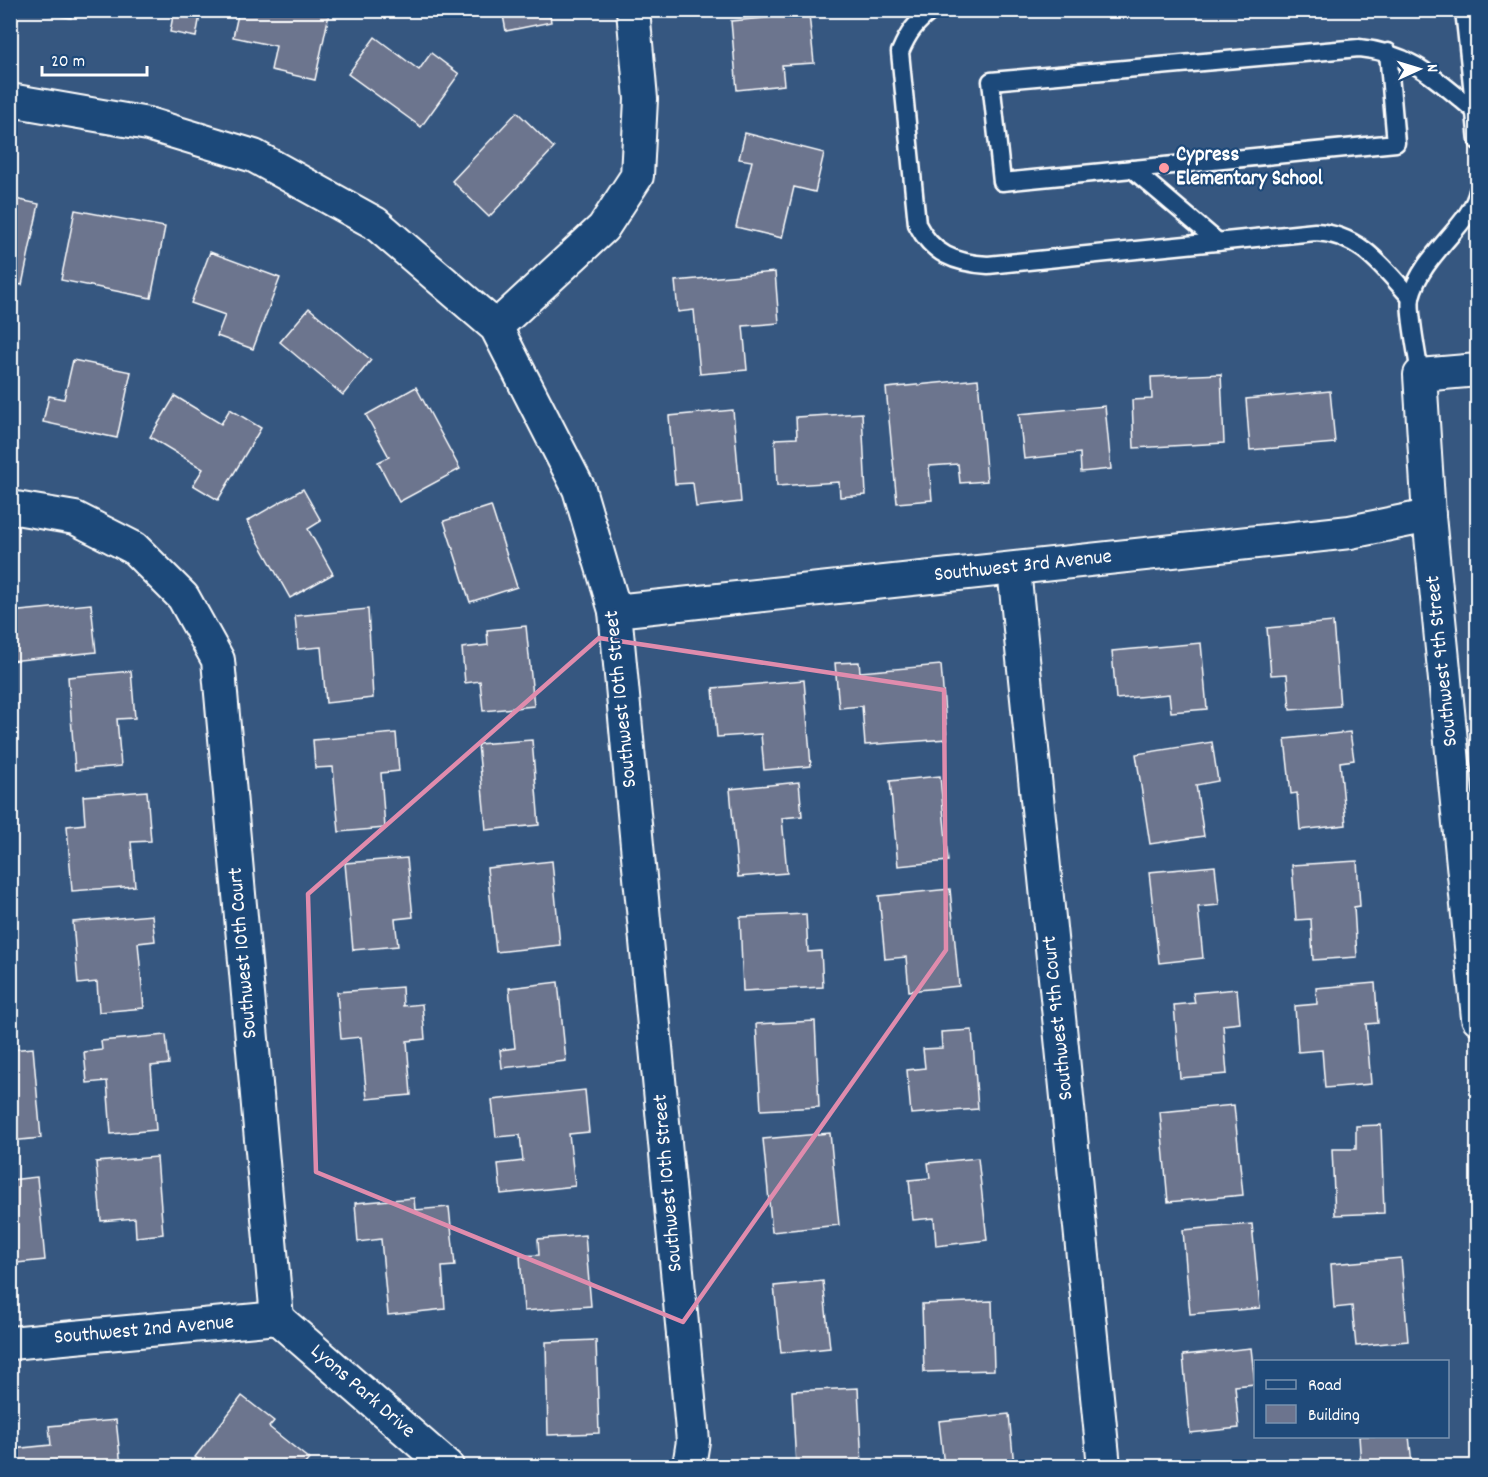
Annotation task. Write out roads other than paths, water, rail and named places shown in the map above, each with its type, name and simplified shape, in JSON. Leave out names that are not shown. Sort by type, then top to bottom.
[{"type":"street","points":[[10,100],[148,124],[254,156],[375,223],[495,327],[603,228],[637,176],[641,99],[633,10]]},
{"type":"street","name":"Southwest 10th Street","points":[[495,327],[579,489],[615,611],[693,1441],[689,1467]]},
{"type":"street","points":[[1420,375],[1478,370]]},
{"type":"street","name":"Southwest 9th Street","points":[[1420,375],[1429,516],[1478,1018]]},
{"type":"street","name":"Southwest 10th Court","points":[[10,507],[75,518],[134,548],[183,597],[218,660],[277,1318]]},
{"type":"street","name":"Southwest 3rd Avenue","points":[[615,611],[1350,532],[1429,516]]},
{"type":"street","name":"Southwest 9th Court","points":[[1014,568],[1104,1467]]},
{"type":"street","name":"Southwest 2nd Avenue","points":[[10,1343],[277,1318]]},
{"type":"street","name":"Lyons Park Drive","points":[[277,1318],[447,1467]]},
{"type":"lane","points":[[933,10],[920,19],[907,34],[900,52],[916,224],[924,238],[937,251],[952,260],[988,265],[1316,232],[1335,233],[1355,242],[1381,265],[1411,298]]},
{"type":"lane","points":[[1464,10],[1478,141]]},
{"type":"lane","points":[[1388,52],[1396,143],[1002,182],[992,81],[1359,48],[1388,52],[1402,56],[1436,79],[1474,111]]},
{"type":"lane","points":[[1132,169],[1218,242]]},
{"type":"lane","points":[[1420,375],[1411,298],[1428,260],[1469,212],[1478,191]]},
{"type":"place","name":"Cypress Elementary School","points":[[1164,168]]}]
